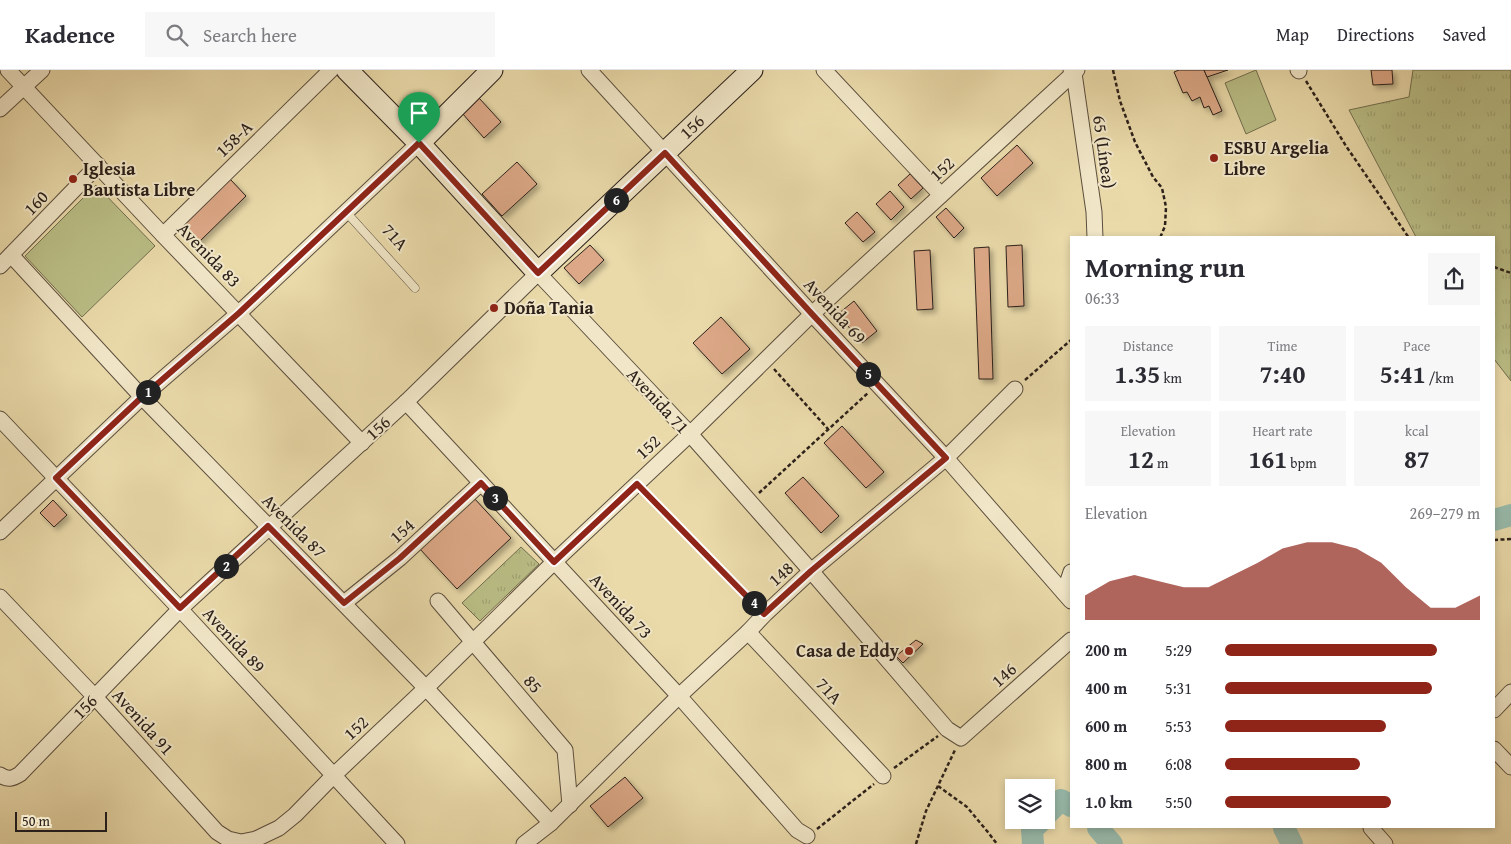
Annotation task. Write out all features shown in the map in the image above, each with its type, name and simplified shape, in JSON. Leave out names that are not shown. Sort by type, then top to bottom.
[{"type":"street","name":"Avenida 83","points":[[8,70],[362,443]]},
{"type":"street","points":[[0,109],[42,70]]},
{"type":"street","name":"158-A","points":[[163,234],[331,70]]},
{"type":"street","points":[[0,532],[142,397],[239,313],[419,143],[492,70]]},
{"type":"street","name":"Avenida 69","points":[[589,70],[946,458],[1068,597]]},
{"type":"street","name":"156","points":[[0,776],[8,779],[20,774],[180,608],[406,402],[538,273],[752,70]]},
{"type":"street","points":[[824,70],[941,196]]},
{"type":"street","name":"152","points":[[240,842],[256,839],[279,828],[295,815],[472,641],[690,434],[812,314],[1074,71]]},
{"type":"street","name":"65 (Línea)","points":[[1074,71],[1094,212],[1095,236]]},
{"type":"street","name":"Avenida 71","points":[[353,72],[538,273],[690,434],[947,729],[961,738]]},
{"type":"street","name":"160","points":[[0,266],[98,165]]},
{"type":"street","name":"Avenida 87","points":[[11,255],[142,397],[426,688],[551,822]]},
{"type":"street","name":"148","points":[[524,844],[570,804],[679,696],[748,632],[764,614],[811,571],[946,458],[1015,389]]},
{"type":"street","name":"Avenida 73","points":[[406,402],[679,696],[797,830],[807,836]]},
{"type":"street","name":"Avenida 89","points":[[0,419],[180,608],[397,844]]},
{"type":"street","name":"154","points":[[344,603],[400,558],[481,483]]},
{"type":"street","points":[[1068,597],[1070,580]]},
{"type":"street","name":"Avenida 91","points":[[0,597],[95,697],[216,832],[228,839],[240,842]]},
{"type":"street","name":"85","points":[[438,601],[565,750],[570,804]]},
{"type":"street","name":"71A","points":[[748,632],[883,776]]},
{"type":"street","name":"146","points":[[961,738],[1070,641]]},
{"type":"street","points":[[1495,709],[1511,692]]},
{"type":"street","points":[[1495,750],[1511,767]]},
{"type":"street","points":[[1371,828],[1385,844]]},
{"type":"lane","name":"71A","points":[[346,212],[415,288]]},
{"type":"path","points":[[1113,70],[1120,101],[1135,142],[1153,177],[1162,188],[1166,207],[1165,226],[1161,236]]},
{"type":"path","points":[[1299,71],[1346,146],[1408,236]]},
{"type":"path","points":[[1495,267],[1511,273]]},
{"type":"path","points":[[1015,389],[1070,341]]},
{"type":"path","points":[[765,359],[828,429]]},
{"type":"path","points":[[749,502],[877,384]]},
{"type":"path","points":[[637,484],[764,614]]},
{"type":"path","points":[[1495,540],[1511,540]]},
{"type":"path","points":[[916,844],[926,812],[961,738]]},
{"type":"path","points":[[938,786],[967,807],[988,831],[996,844]]},
{"type":"green space","points":[[1256,70],[1276,120],[1246,134],[1225,83]]},
{"type":"green space","points":[[1413,70],[1511,70],[1511,381],[1495,360],[1495,236],[1415,236],[1349,110],[1409,97]]},
{"type":"green space","points":[[96,185],[155,246],[82,317],[25,256]]},
{"type":"green space","points":[[521,547],[539,564],[480,621],[462,603]]},
{"type":"building","points":[[1179,70],[1204,70],[1222,111],[1213,115],[1209,106],[1204,108],[1200,97],[1192,101],[1187,92],[1183,93],[1174,72]]},
{"type":"building","points":[[1204,70],[1228,70],[1207,77]]},
{"type":"building","points":[[1371,70],[1392,70],[1393,84],[1373,85]]},
{"type":"building","points":[[479,98],[501,122],[484,138],[462,113]]},
{"type":"building","points":[[1017,145],[1033,163],[997,196],[981,178]]},
{"type":"building","points":[[517,162],[537,184],[502,216],[482,194]]},
{"type":"building","points":[[910,174],[923,188],[911,199],[898,185]]},
{"type":"building","points":[[230,179],[246,196],[198,243],[182,226]]},
{"type":"building","points":[[890,191],[904,207],[891,220],[876,204]]},
{"type":"building","points":[[946,208],[964,228],[954,238],[936,217]]},
{"type":"building","points":[[857,212],[875,232],[863,242],[845,223]]},
{"type":"building","points":[[590,245],[604,260],[579,284],[564,268]]},
{"type":"building","points":[[1022,245],[1024,306],[1008,307],[1006,246]]},
{"type":"building","points":[[989,247],[993,379],[979,379],[974,248]]},
{"type":"building","points":[[930,250],[933,309],[917,310],[914,251]]},
{"type":"building","points":[[854,301],[877,331],[862,343],[838,314]]},
{"type":"building","points":[[721,317],[750,349],[722,374],[693,343]]},
{"type":"building","points":[[842,426],[884,472],[866,488],[824,443]]},
{"type":"building","points":[[803,477],[839,516],[821,533],[785,493]]},
{"type":"building","points":[[473,497],[511,538],[457,589],[419,548]]},
{"type":"building","points":[[53,500],[67,515],[54,527],[40,513]]},
{"type":"building","name":"Casa de Eddy","points":[[916,640],[923,644],[903,663],[896,656]]},
{"type":"building","points":[[625,777],[643,798],[608,827],[590,806]]},
{"type":"waterway","points":[[1495,520],[1511,515]]},
{"type":"waterway","points":[[1055,806],[1061,800],[1070,805]]},
{"type":"waterway","points":[[1098,828],[1112,844]]},
{"type":"waterway","points":[[1284,828],[1292,844]]},
{"type":"waterway","points":[[1033,829],[1033,844]]},
{"type":"place","name":"ESBU Argelia Libre","points":[[1214,158]]},
{"type":"place","name":"Iglesia Bautista Libre","points":[[73,179]]},
{"type":"place","name":"Doña Tania","points":[[494,308]]},
{"type":"place","name":"Casa de Eddy","points":[[909,651]]},
{"type":"route","points":[[419,143],[538,273],[665,153],[946,458],[811,571],[764,614],[637,484],[554,562],[481,483],[400,558],[344,603],[268,526],[180,608],[56,478],[142,397],[239,313],[419,143]]}]
